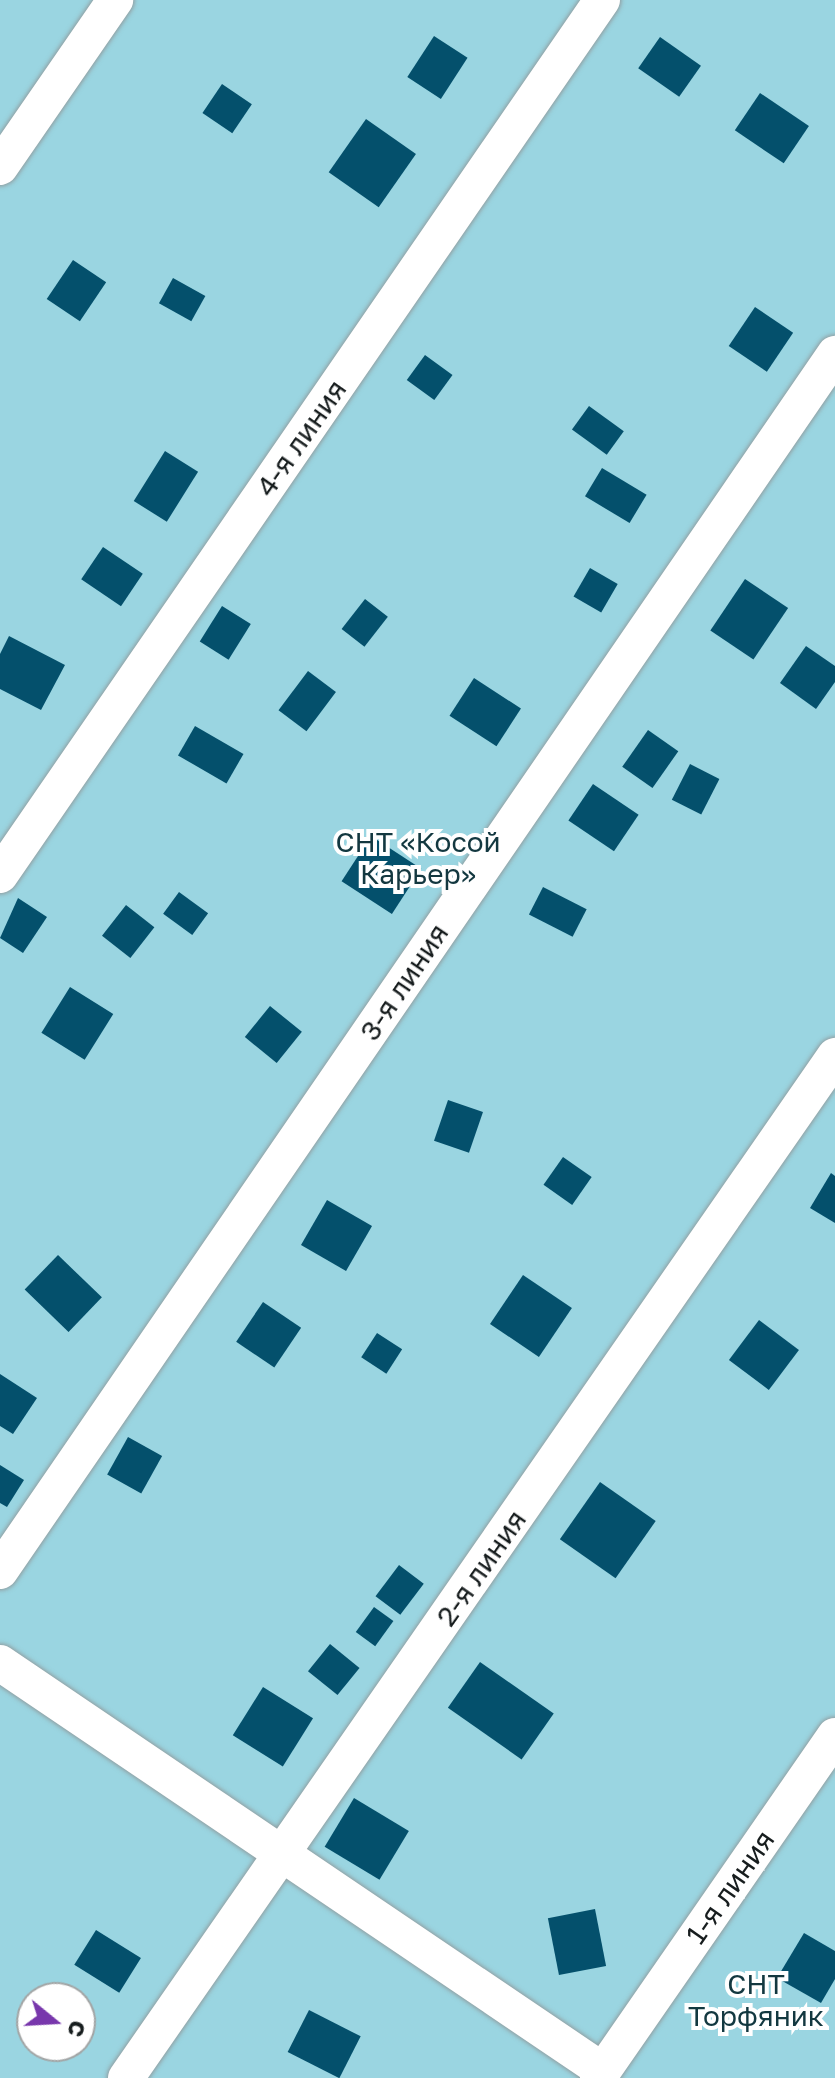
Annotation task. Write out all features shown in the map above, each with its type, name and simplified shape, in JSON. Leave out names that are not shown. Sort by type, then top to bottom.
[{"type":"street","points":[[0,167],[115,0]]},
{"type":"street","name":"4-я линия","points":[[0,875],[602,0]]},
{"type":"street","name":"3-я линия","points":[[0,1571],[835,354]]},
{"type":"street","name":"2-я линия","points":[[126,2078],[835,1056]]},
{"type":"street","points":[[0,1663],[600,2074]]},
{"type":"street","name":"1-я линия","points":[[600,2074],[835,1736]]},
{"type":"green space","name":"СНТ «Косой Карьер»","points":[[0,0],[835,0],[835,2078],[0,2078]]},
{"type":"building","points":[[434,36],[468,58],[441,99],[407,77]]},
{"type":"building","points":[[660,37],[701,66],[679,97],[638,68]]},
{"type":"building","points":[[222,84],[252,104],[232,133],[202,113]]},
{"type":"building","points":[[760,93],[809,126],[784,163],[735,130]]},
{"type":"building","points":[[366,119],[416,154],[379,207],[329,172]]},
{"type":"building","points":[[73,260],[106,282],[80,321],[47,299]]},
{"type":"building","points":[[173,278],[205,296],[191,321],[159,303]]},
{"type":"building","points":[[755,307],[793,333],[767,372],[729,346]]},
{"type":"building","points":[[425,355],[453,375],[434,400],[407,380]]},
{"type":"building","points":[[589,406],[624,431],[607,455],[572,429]]},
{"type":"building","points":[[165,451],[198,472],[167,522],[134,501]]},
{"type":"building","points":[[602,468],[647,495],[630,523],[585,496]]},
{"type":"building","points":[[103,547],[143,574],[121,606],[81,579]]},
{"type":"building","points":[[590,568],[618,584],[601,613],[574,597]]},
{"type":"building","points":[[745,579],[788,608],[753,659],[710,630]]},
{"type":"building","points":[[365,599],[388,617],[364,647],[342,629]]},
{"type":"building","points":[[222,606],[251,624],[229,660],[200,642]]},
{"type":"building","points":[[9,636],[65,665],[41,710],[0,689],[0,654]]},
{"type":"building","points":[[806,646],[835,666],[835,682],[816,709],[780,683]]},
{"type":"building","points":[[308,671],[336,692],[306,731],[279,710]]},
{"type":"building","points":[[474,678],[521,708],[496,746],[449,716]]},
{"type":"building","points":[[195,726],[243,754],[226,783],[178,755]]},
{"type":"building","points":[[648,730],[678,751],[652,788],[622,767]]},
{"type":"building","points":[[690,764],[719,779],[701,815],[672,800]]},
{"type":"building","points":[[593,784],[639,815],[614,851],[568,820]]},
{"type":"building","points":[[371,836],[421,869],[392,914],[342,881]]},
{"type":"building","points":[[543,887],[587,909],[573,937],[529,915]]},
{"type":"building","points":[[179,892],[208,913],[192,935],[163,914]]},
{"type":"building","points":[[18,898],[47,917],[23,953],[0,938]]},
{"type":"building","points":[[126,905],[154,927],[130,958],[102,936]]},
{"type":"building","points":[[70,987],[113,1014],[85,1060],[41,1033]]},
{"type":"building","points":[[270,1006],[302,1032],[277,1063],[245,1037]]},
{"type":"building","points":[[448,1100],[483,1112],[469,1153],[434,1141]]},
{"type":"building","points":[[563,1157],[592,1177],[572,1205],[543,1185]]},
{"type":"building","points":[[831,1173],[835,1176],[835,1223],[810,1208]]},
{"type":"building","points":[[327,1200],[372,1226],[346,1271],[301,1245]]},
{"type":"building","points":[[58,1255],[102,1297],[69,1332],[25,1290]]},
{"type":"building","points":[[523,1275],[572,1308],[539,1357],[490,1324]]},
{"type":"building","points":[[263,1302],[301,1328],[274,1368],[236,1342]]},
{"type":"building","points":[[759,1320],[799,1350],[769,1390],[729,1360]]},
{"type":"building","points":[[377,1333],[402,1349],[386,1374],[361,1357]]},
{"type":"building","points":[[0,1374],[37,1398],[13,1434],[0,1426]]},
{"type":"building","points":[[128,1437],[162,1456],[141,1494],[107,1475]]},
{"type":"building","points":[[0,1465],[24,1480],[7,1507],[0,1503]]},
{"type":"building","points":[[600,1482],[656,1521],[616,1578],[560,1539]]},
{"type":"building","points":[[399,1565],[424,1584],[400,1615],[376,1596]]},
{"type":"building","points":[[374,1607],[393,1621],[375,1646],[356,1632]]},
{"type":"building","points":[[330,1644],[360,1668],[338,1695],[308,1671]]},
{"type":"building","points":[[480,1662],[554,1714],[522,1759],[448,1708]]},
{"type":"building","points":[[263,1687],[313,1718],[283,1767],[233,1735]]},
{"type":"building","points":[[354,1798],[409,1831],[380,1880],[325,1847]]},
{"type":"building","points":[[595,1909],[606,1966],[559,1975],[548,1918]]},
{"type":"building","points":[[96,1930],[141,1958],[119,1993],[74,1965]]},
{"type":"building","points":[[804,1933],[835,1951],[835,1979],[821,2003],[777,1978]]},
{"type":"building","points":[[309,2010],[361,2036],[339,2078],[288,2052]]},
{"type":"park label","name":"СНТ Торфяник","points":[[756,2000]]}]
